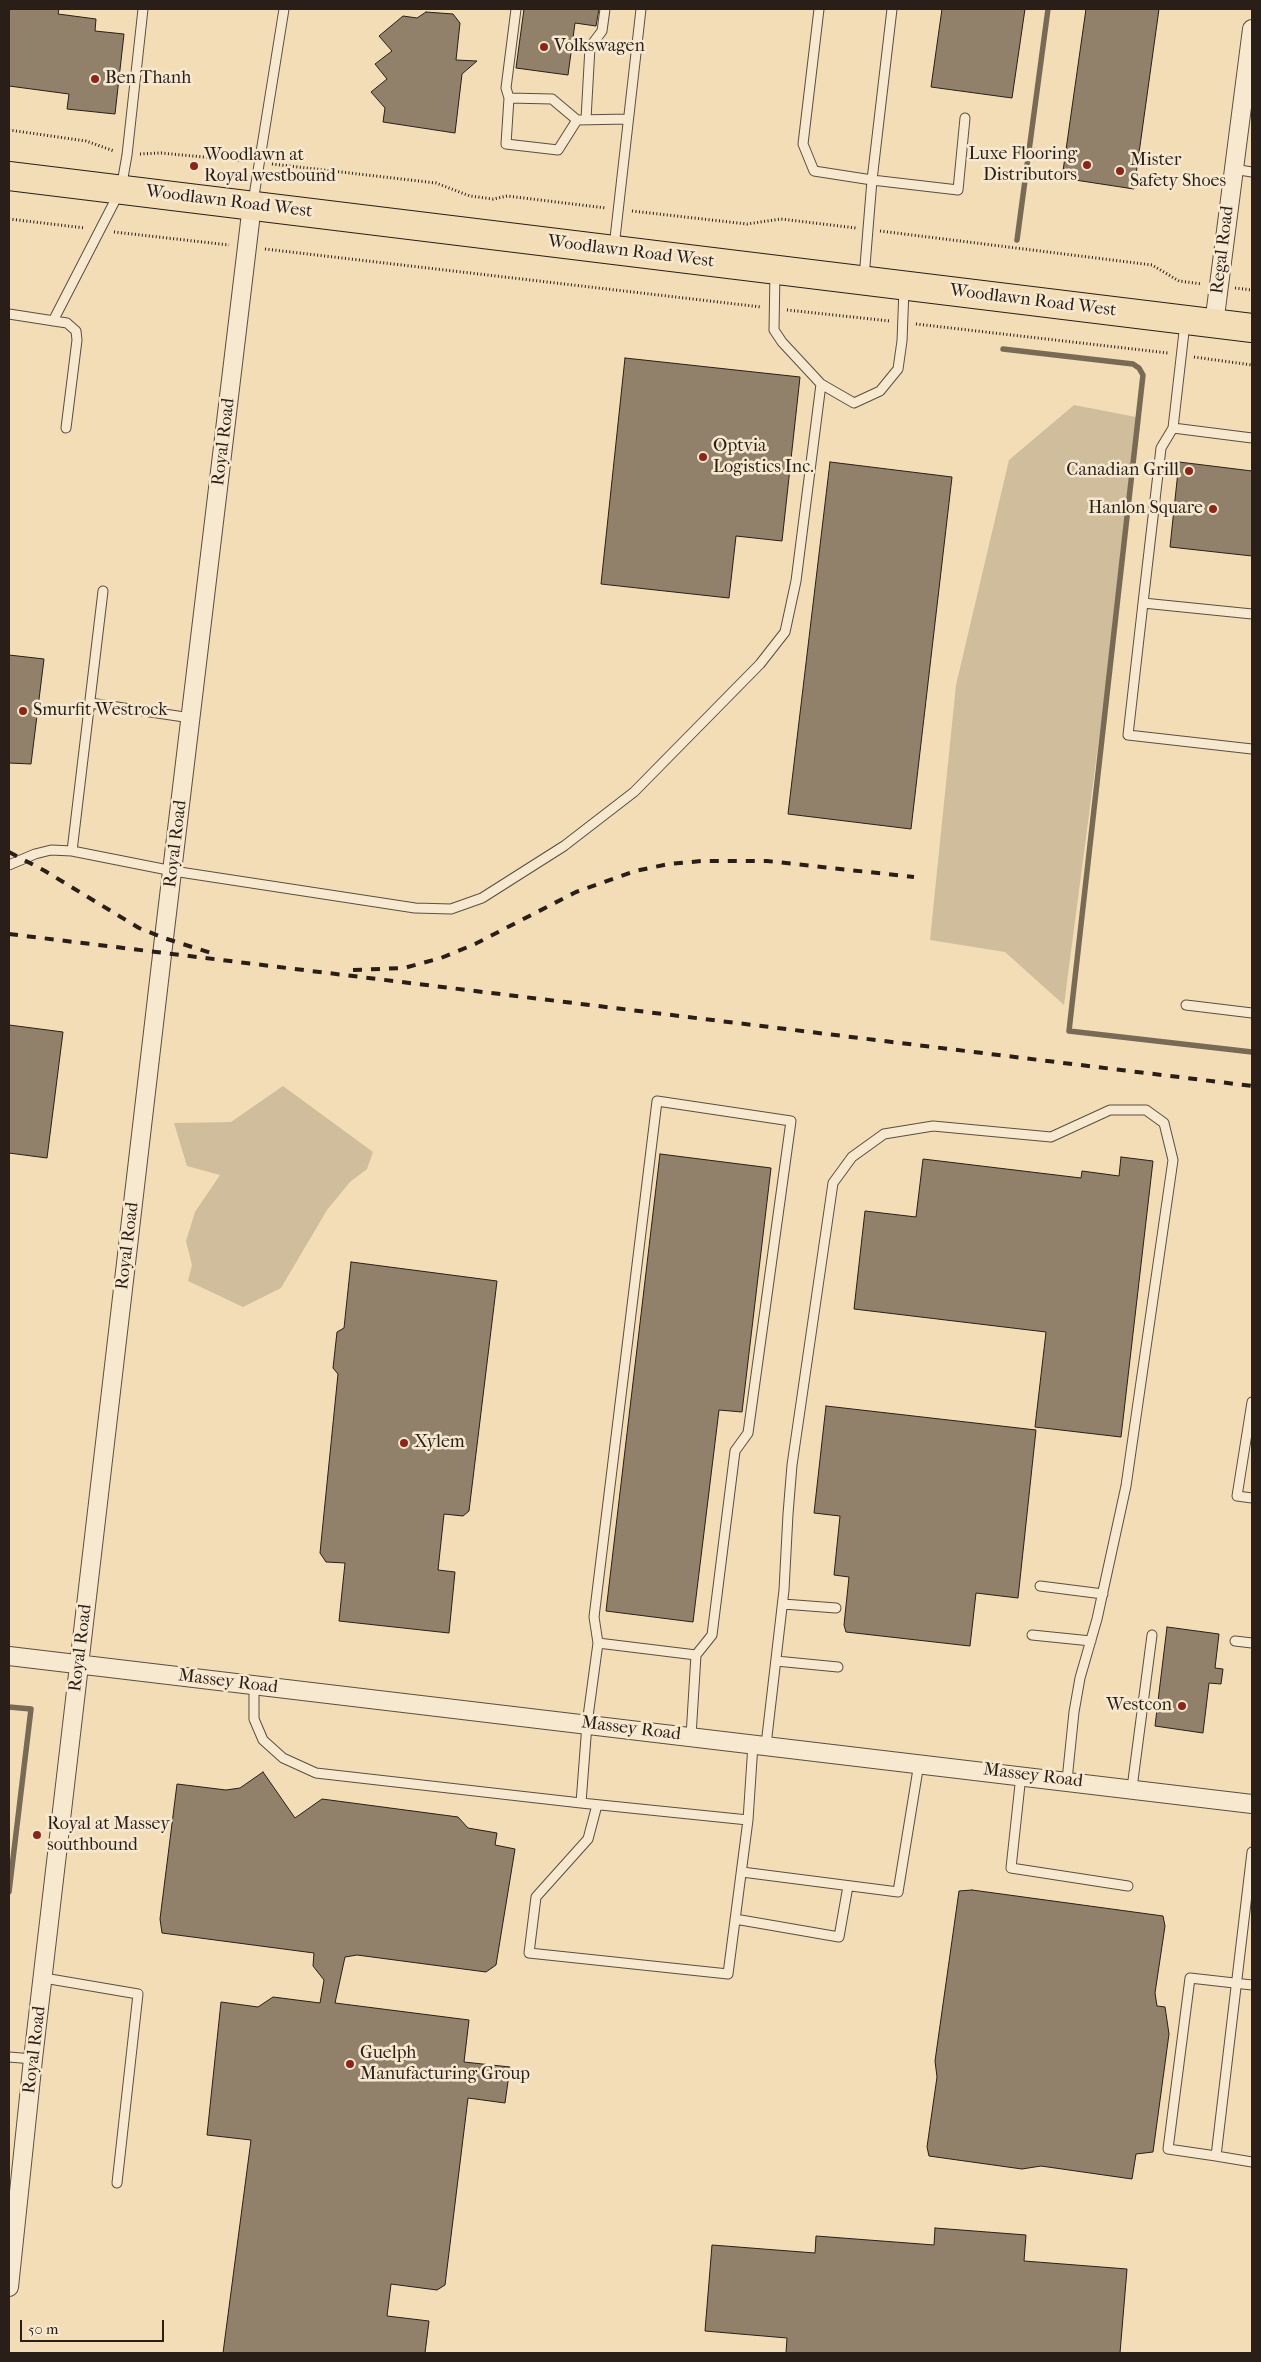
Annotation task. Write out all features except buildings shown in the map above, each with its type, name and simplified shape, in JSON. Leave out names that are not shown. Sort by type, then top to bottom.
[{"type":"main road","name":"Woodlawn Road West","points":[[9,176],[1252,328]]},
{"type":"street","name":"Regal Road","points":[[1214,324],[1232,169],[1246,111],[1252,29]]},
{"type":"street","name":"Royal Road","points":[[9,2287],[33,2059],[252,205]]},
{"type":"street","name":"Massey Road","points":[[9,1656],[1067,1780],[1252,1804]]},
{"type":"lane","points":[[53,321],[121,189],[127,155],[143,9]]},
{"type":"lane","points":[[252,205],[284,9]]},
{"type":"lane","points":[[516,9],[506,88],[509,98],[506,144],[558,150],[581,119],[590,47],[602,31],[605,9]]},
{"type":"lane","points":[[614,250],[640,9]]},
{"type":"lane","points":[[819,9],[803,144],[814,171],[958,190],[965,118]]},
{"type":"lane","points":[[864,280],[872,180],[892,9]]},
{"type":"lane","points":[[509,98],[552,99],[581,119],[628,119]]},
{"type":"lane","points":[[1232,169],[1252,172]]},
{"type":"lane","points":[[775,269],[774,330],[782,342],[822,384],[854,403],[880,391],[898,369],[903,322],[904,285]]},
{"type":"lane","points":[[9,314],[67,323],[76,331],[78,340],[66,428]]},
{"type":"lane","points":[[1185,320],[1173,428],[1161,448],[1128,735],[1252,749]]},
{"type":"lane","points":[[9,865],[34,854],[51,850],[72,851],[173,871],[415,908],[451,909],[482,898],[564,846],[634,792],[760,664],[785,632],[796,581],[822,384]]},
{"type":"lane","points":[[1173,428],[1252,438]]},
{"type":"lane","points":[[72,851],[103,591]]},
{"type":"lane","points":[[1143,602],[1252,614]]},
{"type":"lane","points":[[90,702],[191,718]]},
{"type":"lane","points":[[1186,1005],[1252,1013]]},
{"type":"lane","points":[[581,1803],[587,1724],[598,1643],[594,1617],[657,1100],[791,1121],[748,1433],[735,1451],[712,1635],[696,1655],[691,1736]]},
{"type":"lane","points":[[597,1805],[588,1840],[536,1897],[529,1953],[728,1974],[748,1820],[776,1661],[783,1604],[792,1465],[833,1183],[852,1157],[884,1134],[933,1126],[1051,1137],[1110,1110],[1146,1110],[1164,1123],[1173,1160],[1126,1486],[1103,1594],[1080,1678],[1074,1712],[1067,1780]]},
{"type":"lane","points":[[1252,1402],[1237,1496],[1252,1498]]},
{"type":"lane","points":[[1040,1586],[1103,1594]]},
{"type":"lane","points":[[783,1604],[836,1608]]},
{"type":"lane","points":[[1032,1635],[1091,1641]]},
{"type":"lane","points":[[1132,1788],[1152,1635]]},
{"type":"lane","points":[[1234,1641],[1252,1643]]},
{"type":"lane","points":[[598,1643],[696,1655]]},
{"type":"lane","points":[[776,1661],[838,1667]]},
{"type":"lane","points":[[254,1685],[254,1719],[263,1740],[283,1758],[316,1773],[748,1820]]},
{"type":"lane","points":[[742,1872],[898,1892],[919,1763]]},
{"type":"lane","points":[[1021,1775],[1011,1868],[1128,1886]]},
{"type":"lane","points":[[1216,2156],[1252,1852]]},
{"type":"lane","points":[[736,1919],[839,1937],[848,1886]]},
{"type":"lane","points":[[44,1978],[138,1994],[116,2183]]},
{"type":"lane","points":[[1252,1985],[1190,1978],[1168,2149],[1252,2162]]},
{"type":"lane","points":[[9,2057],[33,2059]]},
{"type":"path","points":[[9,130],[86,141],[127,155],[162,153],[260,162],[436,183],[470,196],[493,199],[507,196],[747,224],[781,219],[1152,265],[1179,281],[1219,286]]},
{"type":"path","points":[[9,220],[774,309],[903,322],[1252,365]]},
{"type":"shaded area","points":[[1074,405],[1141,418],[1064,1005],[1005,952],[930,940],[956,685],[1009,460]]},
{"type":"shaded area","points":[[283,1086],[373,1152],[367,1169],[350,1182],[327,1210],[281,1288],[243,1307],[188,1281],[192,1265],[186,1241],[195,1212],[220,1175],[187,1166],[174,1123],[231,1122]]},
{"type":"waterway","points":[[1017,240],[1048,9]]},
{"type":"waterway","points":[[1003,349],[1133,364],[1139,368],[1143,375],[1069,1031],[1252,1052]]},
{"type":"waterway","points":[[9,1707],[31,1709],[9,1892]]},
{"type":"railway","points":[[9,852],[45,871],[139,928],[214,954]]},
{"type":"railway","points":[[353,970],[404,968],[441,958],[475,944],[576,892],[635,871],[669,864],[702,861],[767,861],[914,877]]},
{"type":"railway","points":[[9,934],[1252,1086]]},
{"type":"place","name":"Volkswagen","points":[[544,47]]},
{"type":"place","name":"Ben Thanh","points":[[95,79]]},
{"type":"place","name":"Luxe Flooring Distributors","points":[[1087,165]]},
{"type":"place","name":"Woodlawn at Royal westbound","points":[[194,166]]},
{"type":"place","name":"Mister Safety Shoes","points":[[1120,171]]},
{"type":"place","name":"Optvia Logistics Inc.","points":[[703,457]]},
{"type":"place","name":"Canadian Grill","points":[[1189,471]]},
{"type":"place","name":"Hanlon Square","points":[[1213,509]]},
{"type":"place","name":"Smurfit Westrock","points":[[23,711]]},
{"type":"place","name":"Xylem","points":[[404,1443]]},
{"type":"place","name":"Westcon","points":[[1182,1706]]},
{"type":"place","name":"Royal at Massey southbound","points":[[37,1835]]},
{"type":"place","name":"Guelph Manufacturing Group","points":[[350,2064]]}]
